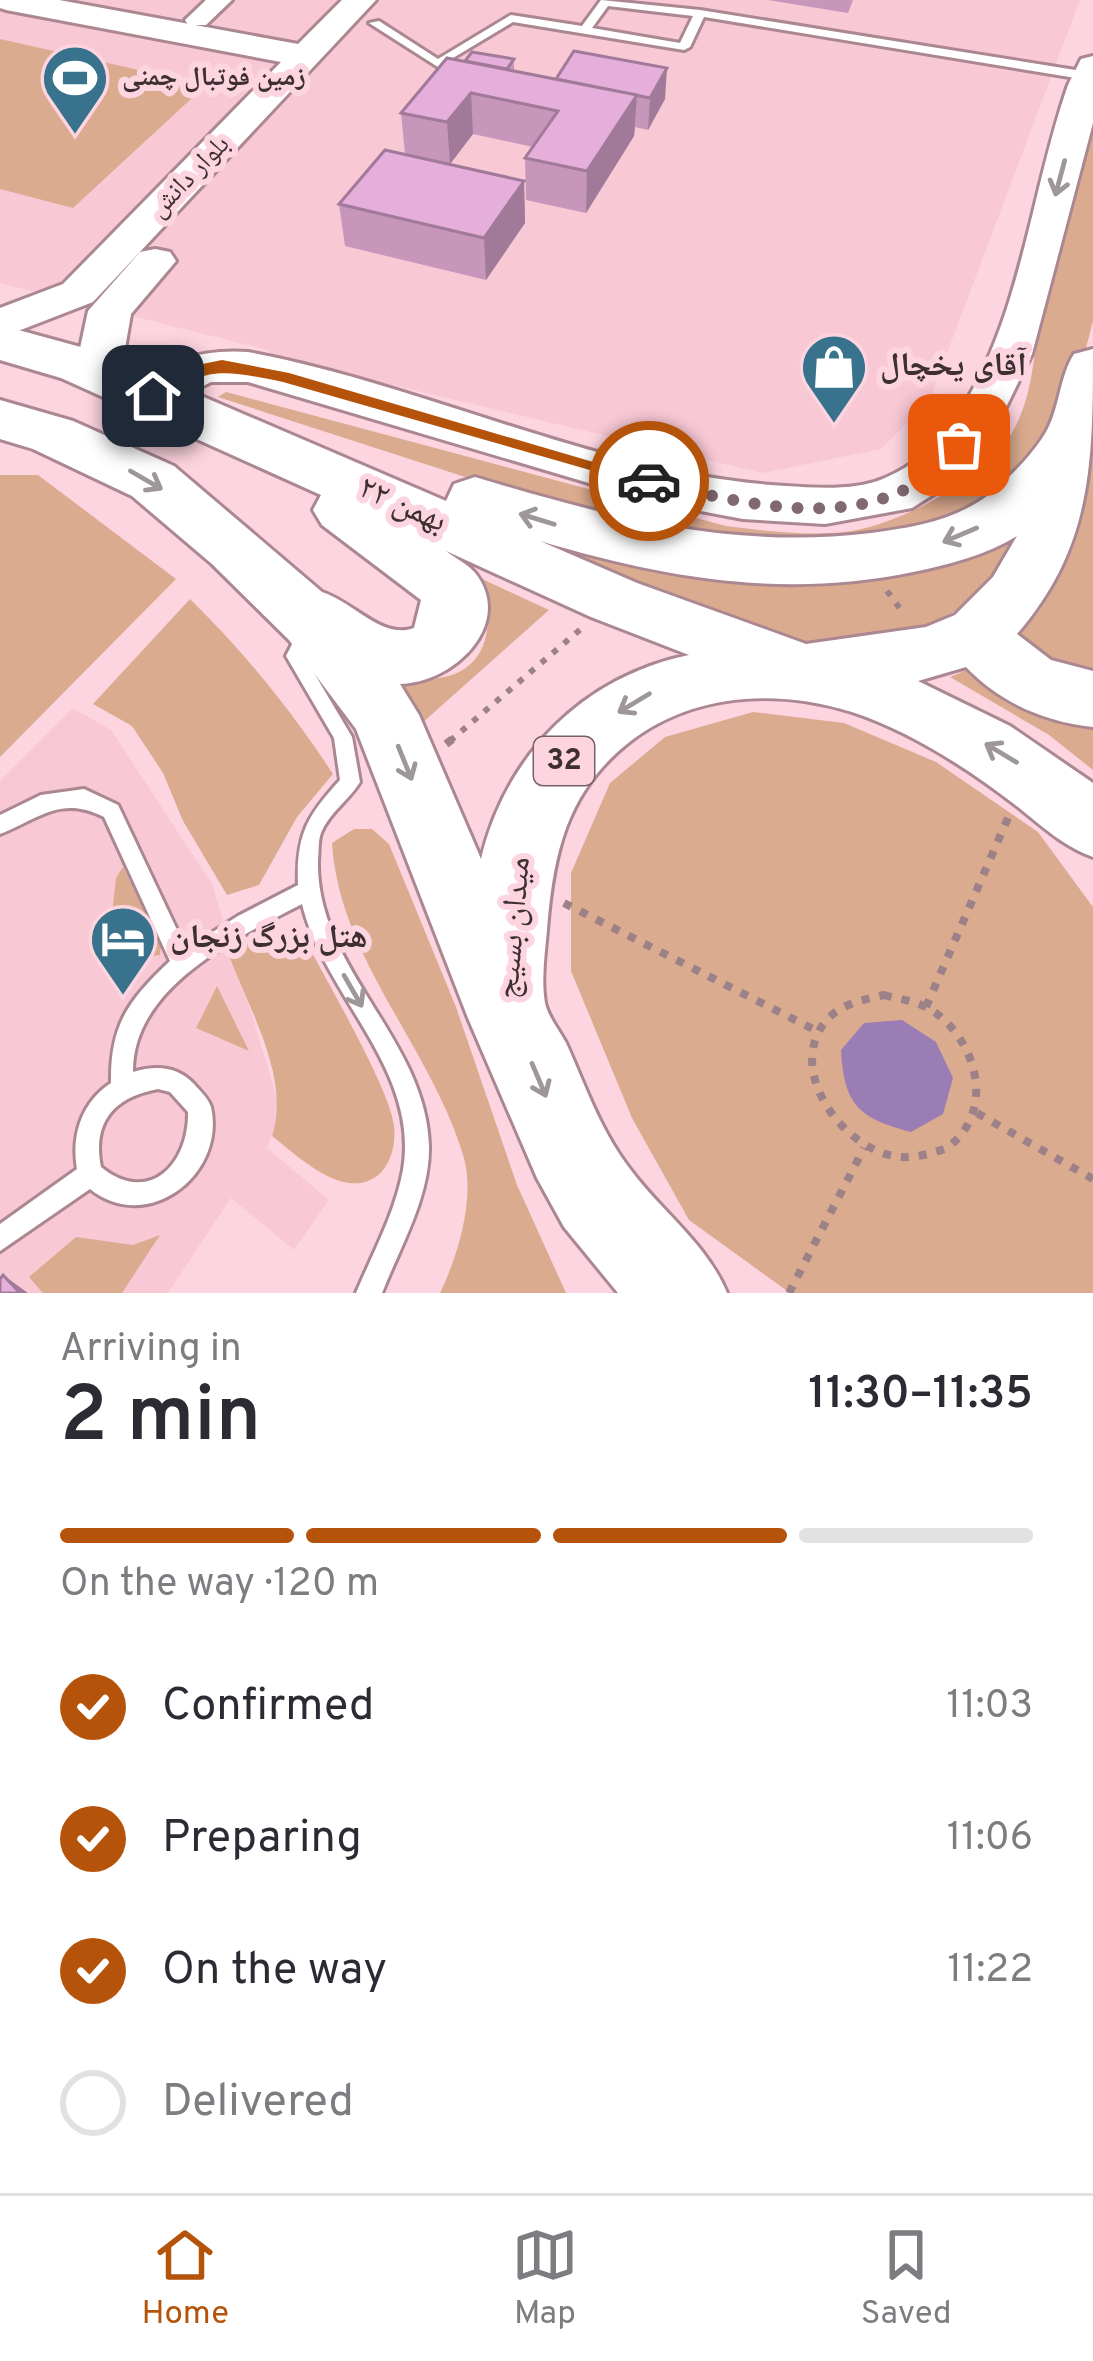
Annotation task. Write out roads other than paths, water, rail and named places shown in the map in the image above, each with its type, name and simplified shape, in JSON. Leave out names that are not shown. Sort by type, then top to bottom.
[{"type":"highway","name":"۲۲ بهمن","points":[[0,342],[98,372],[614,600],[805,671]]},
{"type":"highway","name":"32","points":[[805,671],[934,652],[978,633],[1016,594],[1047,540],[1093,367]]},
{"type":"highway","points":[[184,409],[604,539],[686,558],[775,564],[861,558],[936,545],[999,518],[1042,479],[1077,432]]},
{"type":"highway","points":[[0,419],[53,435],[153,481],[375,654],[426,655],[446,638],[456,616],[452,589],[184,409]]},
{"type":"highway","points":[[234,548],[312,622],[386,716],[506,1009]]},
{"type":"highway","points":[[978,633],[1006,666],[1063,694],[1093,699]]},
{"type":"highway","name":"میدان بسیج","points":[[653,1280],[574,1161],[506,1009],[513,878],[535,800],[581,739],[643,695],[724,673],[805,671],[876,691],[934,716],[1029,770],[1093,824]]},
{"type":"street","points":[[6,0],[349,23]]},
{"type":"street","points":[[95,0],[349,23]]},
{"type":"street","name":"بلوار دانش","points":[[0,323],[78,293],[349,23]]},
{"type":"street","name":"بلوار دانش","points":[[98,372],[110,311],[349,23]]},
{"type":"street","points":[[184,409],[184,373],[222,365],[284,377],[725,500],[779,508],[834,508],[882,499],[924,482],[944,465],[987,403],[1015,338],[1091,71]]},
{"type":"lane","points":[[585,30],[605,2],[1091,71]]},
{"type":"lane","points":[[349,23],[438,64],[511,18],[684,47],[700,14]]},
{"type":"lane","points":[[312,622],[295,656],[343,736],[350,782],[309,838],[307,891],[331,951],[407,1091],[418,1143],[410,1199],[369,1293]]},
{"type":"lane","points":[[0,825],[41,804],[84,797],[110,811],[182,963]]},
{"type":"lane","points":[[122,1087],[117,1064],[134,1022],[168,974],[205,944],[307,891]]},
{"type":"lane","points":[[140,1079],[176,1082],[199,1107],[200,1143],[178,1179],[138,1197],[119,1196],[90,1174],[84,1156],[92,1117],[122,1087],[140,1079]]},
{"type":"lane","points":[[0,1239],[90,1174]]},
{"type":"place","name":"زمین فوتبال چمنی","points":[[75,137]]},
{"type":"place","name":"آقای یخچال","points":[[834,426]]},
{"type":"place","name":"هتل بزرگ زنجان","points":[[123,998]]}]
